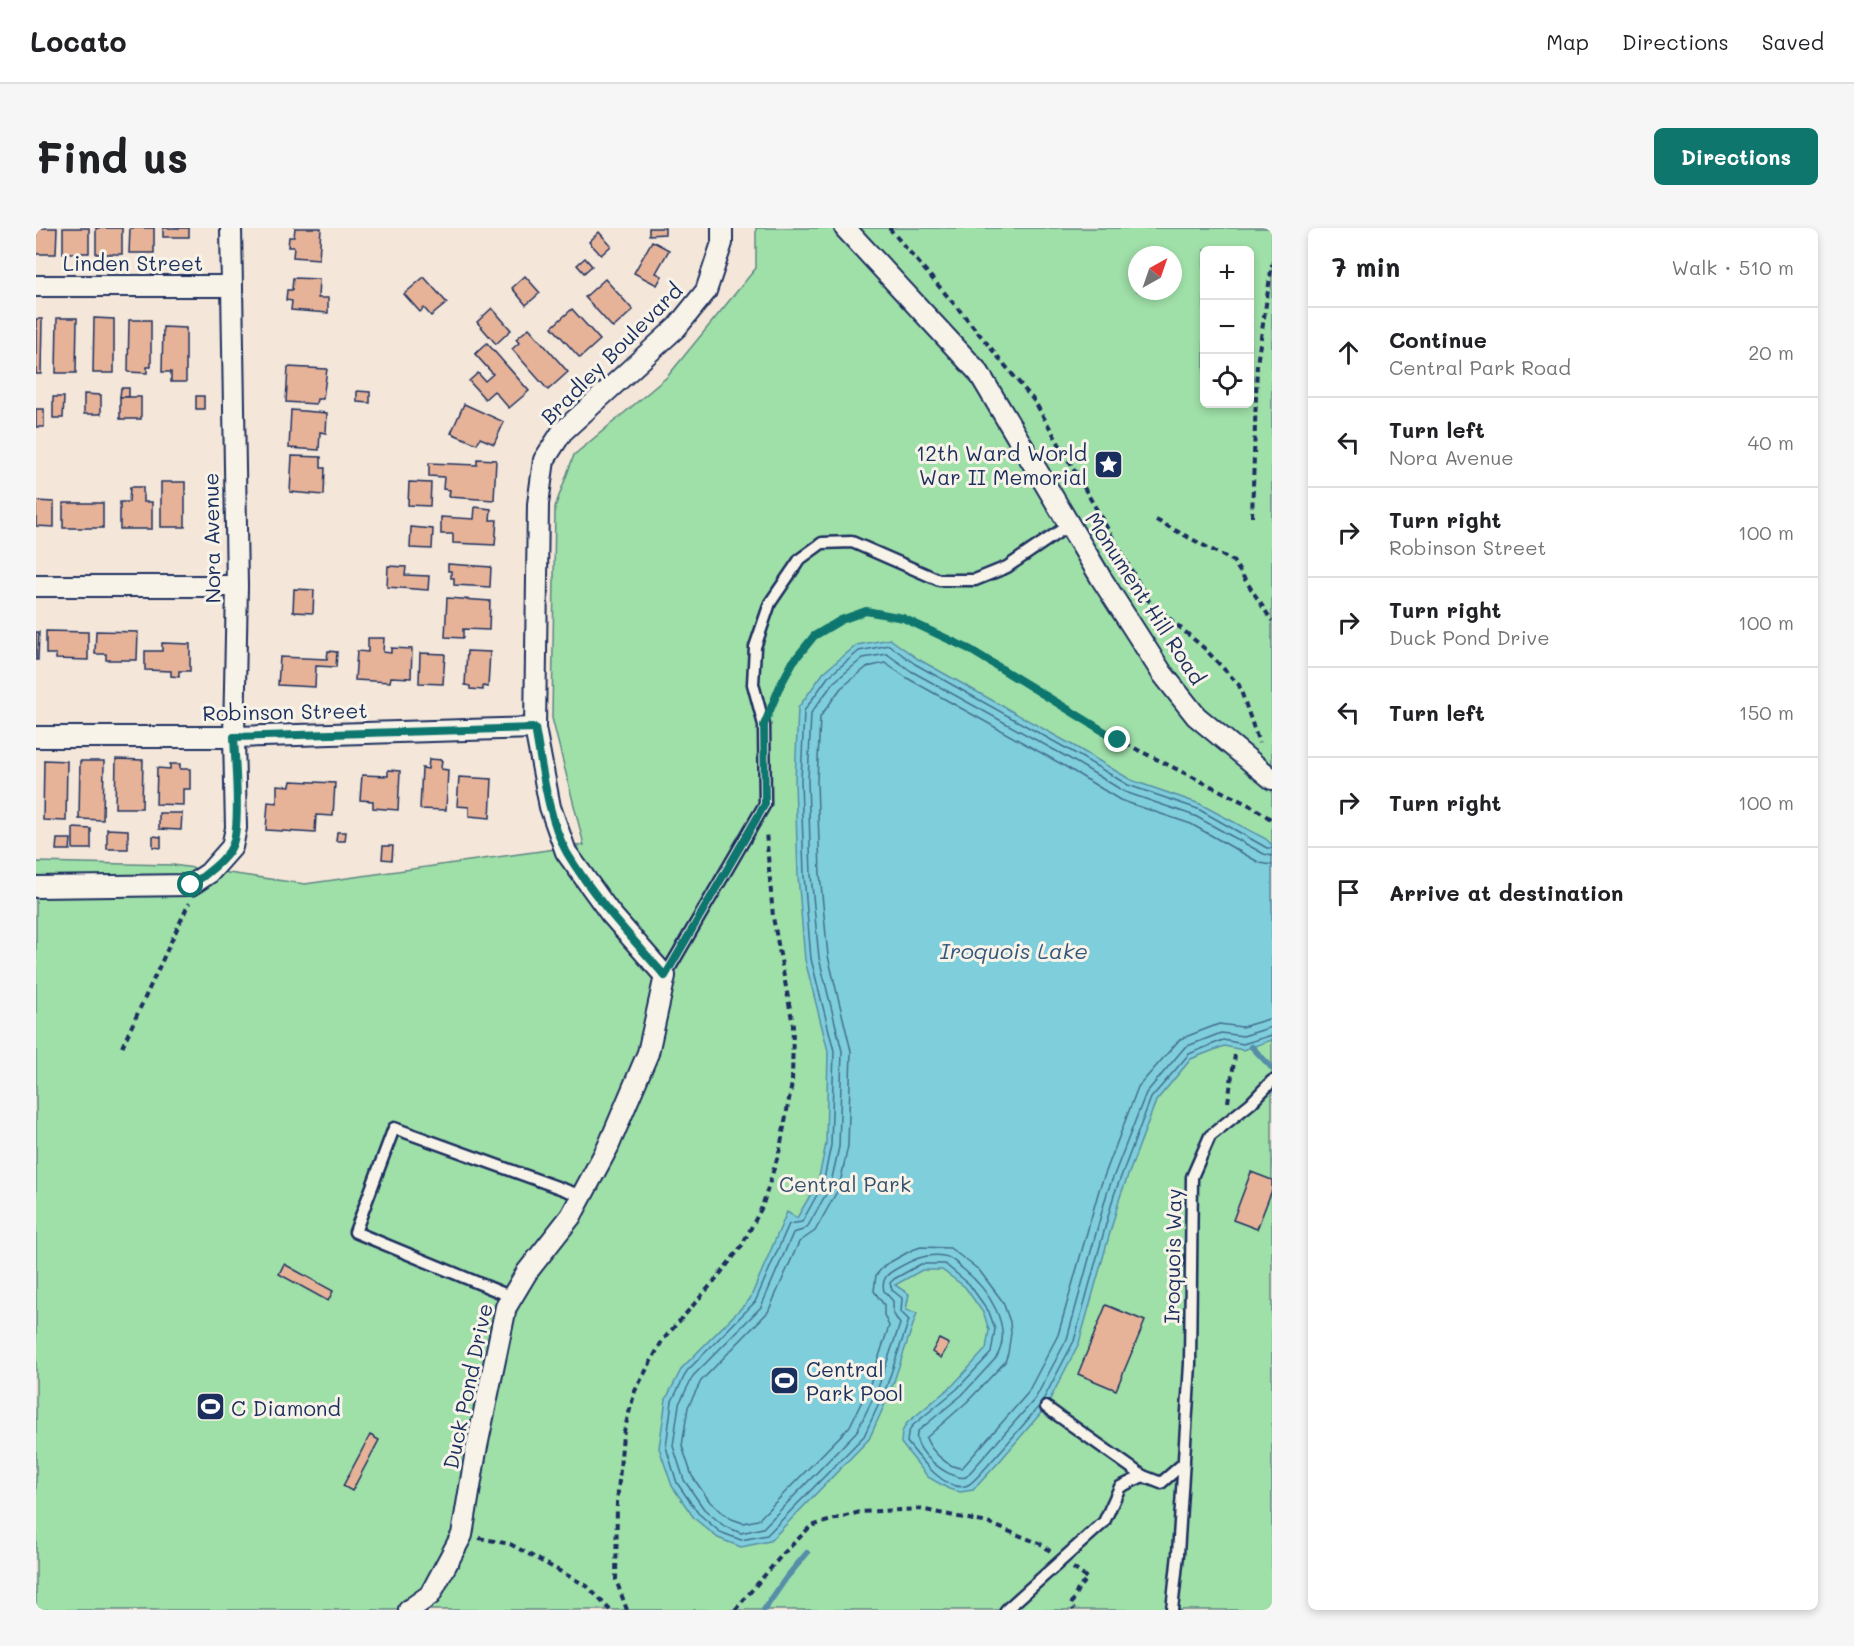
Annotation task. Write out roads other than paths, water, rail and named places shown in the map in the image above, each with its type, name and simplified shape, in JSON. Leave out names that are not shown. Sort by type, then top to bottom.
[{"type":"street","name":"Nora Avenue","points":[[36,887],[191,885],[208,873],[232,847],[236,828],[234,737],[237,586],[231,228]]},
{"type":"street","name":"Bradley Boulevard","points":[[535,728],[538,504],[544,460],[562,432],[677,327],[706,291],[722,243],[722,228]]},
{"type":"street","name":"Monument Hill Road","points":[[845,228],[979,373],[1101,578],[1162,673],[1196,716],[1272,779]]},
{"type":"street","name":"Linden Street","points":[[36,286],[231,286]]},
{"type":"street","points":[[36,586],[237,586]]},
{"type":"street","name":"Robinson Street","points":[[36,737],[234,737],[535,728]]},
{"type":"street","points":[[535,728],[550,807],[566,852],[610,913],[665,976]]},
{"type":"street","name":"Duck Pond Drive","points":[[410,1610],[430,1595],[462,1535],[476,1451],[506,1307],[526,1272],[571,1216],[608,1147],[648,1053],[665,976]]},
{"type":"lane","points":[[665,976],[765,804],[764,725],[753,684],[754,647],[770,603],[800,559],[822,543],[852,542],[939,580],[975,580],[1006,567],[1069,525]]},
{"type":"lane","name":"Iroquois Way","points":[[1172,1610],[1178,1554],[1190,1364],[1192,1177],[1210,1136],[1251,1103],[1272,1081]]},
{"type":"lane","points":[[512,1297],[355,1232],[394,1128],[582,1196]]},
{"type":"lane","points":[[1046,1407],[1143,1476],[1161,1483],[1184,1463]]},
{"type":"lane","points":[[1006,1610],[1104,1522],[1120,1487],[1143,1476]]},
{"type":"water","name":"Iroquois Lake","points":[[890,639],[918,659],[1131,780],[1200,804],[1266,839],[1272,845],[1272,1040],[1243,1050],[1224,1046],[1191,1059],[1156,1101],[1120,1197],[1079,1343],[1046,1407],[973,1490],[960,1492],[949,1489],[928,1477],[901,1443],[902,1432],[907,1423],[953,1385],[986,1349],[989,1330],[984,1314],[965,1287],[942,1270],[922,1270],[895,1285],[909,1294],[906,1310],[917,1313],[890,1393],[869,1439],[770,1541],[741,1547],[718,1538],[694,1518],[672,1486],[659,1448],[666,1399],[682,1368],[750,1299],[787,1212],[797,1218],[818,1182],[826,1144],[828,1051],[805,960],[798,875],[795,781],[798,708],[824,672],[857,645]]},
{"type":"waterway","points":[[1252,1047],[1272,1068]]},
{"type":"waterway","points":[[764,1610],[807,1553]]},
{"type":"place","name":"12th Ward World War II Memorial","points":[[1108,464]]},
{"type":"place","name":"Central Park Pool","points":[[785,1380]]},
{"type":"place","name":"C Diamond","points":[[210,1407]]},
{"type":"park label","name":"Central Park","points":[[845,1183]]}]
